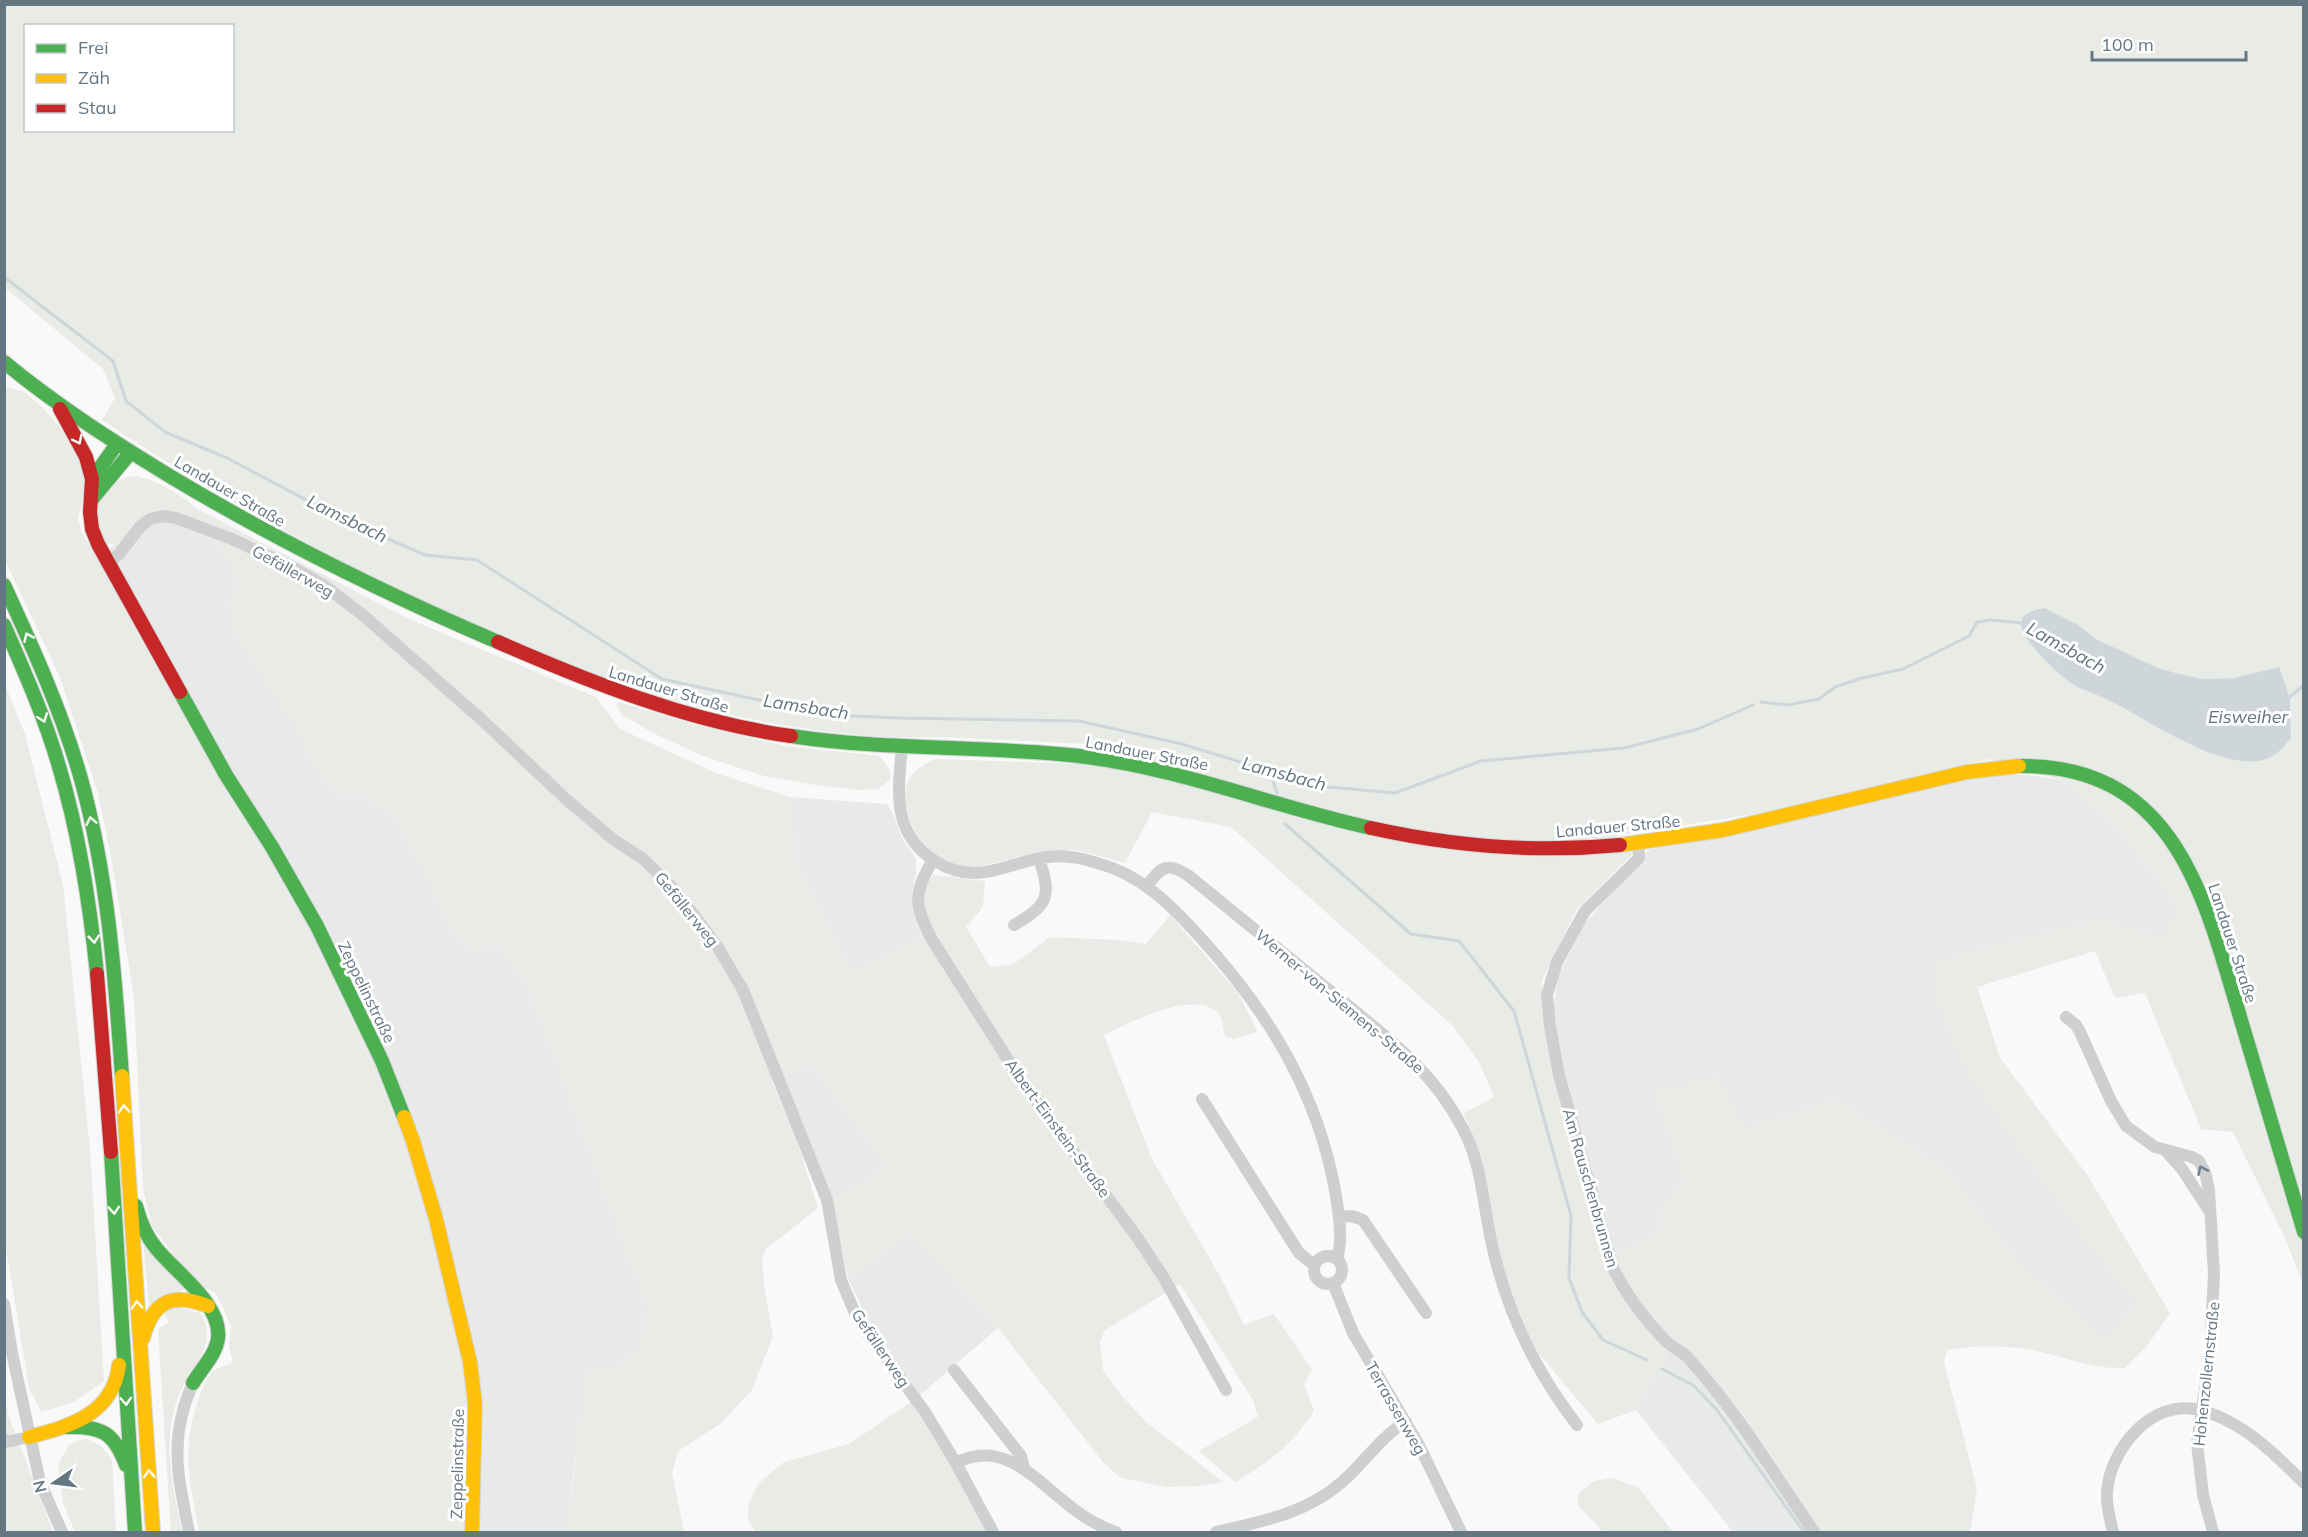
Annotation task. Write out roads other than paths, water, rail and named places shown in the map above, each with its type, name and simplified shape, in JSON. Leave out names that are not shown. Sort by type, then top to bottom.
[{"type":"main road","name":"Landauer Straße","points":[[4,362],[56,403],[117,444],[234,514],[367,583],[487,638],[607,687],[693,716],[735,726],[818,741],[1069,755],[1135,764],[1219,785],[1362,826],[1440,841],[1483,846],[1567,849],[1638,843],[1717,831],[1958,773],[2001,766],[2058,768],[2086,775],[2108,785],[2149,814],[2175,844],[2207,907],[2304,1232]]},
{"type":"main road","name":"Zeppelinstraße","points":[[56,403],[86,457],[92,479],[92,529],[226,775],[272,847],[317,926],[382,1061],[413,1141],[436,1219],[470,1362],[475,1404],[472,1533]]},
{"type":"main road","points":[[92,479],[117,444]]},
{"type":"main road","points":[[91,505],[101,486],[116,472],[131,452]]},
{"type":"main road","points":[[4,585],[59,712],[79,772],[103,879],[112,948],[153,1533]]},
{"type":"main road","points":[[4,625],[30,682],[57,757],[73,816],[86,881],[97,970],[135,1533]]},
{"type":"main road","points":[[128,1168],[137,1211],[152,1242],[208,1306],[218,1326],[219,1336],[212,1353],[193,1383]]},
{"type":"main road","points":[[141,1363],[146,1326],[151,1314],[158,1306],[184,1298],[208,1306]]},
{"type":"main road","points":[[29,1437],[61,1428],[104,1404],[118,1374],[122,1343]]},
{"type":"main road","points":[[61,1428],[97,1427],[109,1434],[120,1447],[132,1489]]},
{"type":"street","name":"Gefällerweg","points":[[109,563],[119,554],[140,526],[150,519],[163,516],[176,518],[232,539],[292,567],[325,586],[373,624],[482,720],[567,800],[615,840],[642,858],[676,891],[717,946],[742,990],[827,1200],[841,1280],[854,1311],[925,1412],[993,1533]]},
{"type":"street","points":[[902,747],[898,796],[902,820],[909,835],[933,860],[949,868],[980,873],[995,872],[1039,859],[1063,857],[1097,862],[1147,886],[1180,916],[1224,963],[1249,994],[1276,1037],[1315,1115],[1328,1158],[1339,1217],[1340,1247],[1337,1259]]},
{"type":"street","name":"Am Rauschenbrunnen","points":[[1638,843],[1639,858],[1586,911],[1550,981],[1547,995],[1550,1027],[1570,1116],[1613,1268],[1619,1281],[1643,1317],[1668,1343],[1686,1355],[1718,1394],[1814,1533]]},
{"type":"street","points":[[1014,926],[1036,911],[1044,901],[1046,888],[1039,859]]},
{"type":"street","name":"Albert-Einstein-Straße","points":[[933,860],[919,886],[917,901],[920,916],[931,938],[1024,1085],[1137,1237],[1164,1278],[1226,1390]]},
{"type":"street","name":"Werner-von-Siemens-Straße","points":[[1147,886],[1158,871],[1168,867],[1180,869],[1410,1056],[1432,1081],[1463,1127],[1476,1161],[1498,1271],[1515,1319],[1541,1372],[1577,1425]]},
{"type":"street","name":"Hohenzollernstraße","points":[[2066,1017],[2076,1025],[2080,1032],[2111,1101],[2126,1126],[2155,1147],[2183,1153],[2199,1161],[2209,1190],[2214,1273],[2213,1315],[2207,1377],[2197,1436],[2198,1465],[2212,1533]]},
{"type":"street","points":[[1202,1100],[1299,1253],[1314,1265]]},
{"type":"street","name":"Hohenzollernstraße","points":[[2165,1150],[2182,1169],[2211,1214]]},
{"type":"street","points":[[1339,1217],[1352,1216],[1363,1220],[1426,1313]]},
{"type":"street","points":[[1327,1256],[1337,1259],[1341,1263],[1341,1275],[1333,1283],[1327,1284],[1316,1277],[1314,1265],[1317,1260],[1327,1256]]},
{"type":"street","name":"Terrassenweg","points":[[1333,1283],[1353,1333],[1406,1422],[1461,1533]]},
{"type":"street","points":[[4,1304],[29,1437],[40,1482],[62,1533]]},
{"type":"street","points":[[954,1370],[1021,1456],[1024,1468]]},
{"type":"street","points":[[189,1533],[177,1472],[177,1447],[184,1407],[193,1383]]},
{"type":"street","points":[[2113,1533],[2107,1491],[2117,1460],[2130,1438],[2146,1422],[2184,1407],[2201,1410],[2248,1433],[2304,1483]]},
{"type":"street","points":[[1216,1533],[1291,1513],[1322,1498],[1358,1467],[1394,1430],[1406,1422]]},
{"type":"street","points":[[4,1439],[5,1442],[29,1437]]},
{"type":"street","points":[[956,1464],[974,1455],[984,1455],[1024,1468],[1090,1521],[1116,1533]]},
{"type":"water","name":"Eisweiher","points":[[2045,608],[2077,624],[2096,639],[2158,668],[2176,673],[2203,679],[2233,678],[2279,667],[2290,698],[2291,738],[2268,759],[2246,761],[2227,758],[2165,732],[2079,687],[2060,675],[2025,636],[2021,624],[2024,616],[2032,611]]},
{"type":"waterway","name":"Lamsbach","points":[[4,277],[113,361],[126,401],[165,432],[227,458],[342,519],[425,555],[477,560],[662,679],[828,715],[1079,721],[1182,744],[1318,786],[1395,793],[1481,761],[1624,748],[1698,729],[1753,705]]},
{"type":"waterway","name":"Lamsbach","points":[[1761,702],[1787,705],[1819,699],[1835,687],[1903,669],[1969,636],[1977,622],[1991,620],[2023,623]]},
{"type":"waterway","name":"Lamsbach","points":[[2287,699],[2304,685]]},
{"type":"waterway","points":[[1270,772],[1277,793]]},
{"type":"waterway","points":[[1285,824],[1411,934],[1459,941],[1514,1011],[1571,1216],[1569,1278],[1582,1312],[1603,1340],[1647,1360]]},
{"type":"waterway","points":[[1662,1369],[1693,1385],[1717,1410],[1804,1532]]}]
